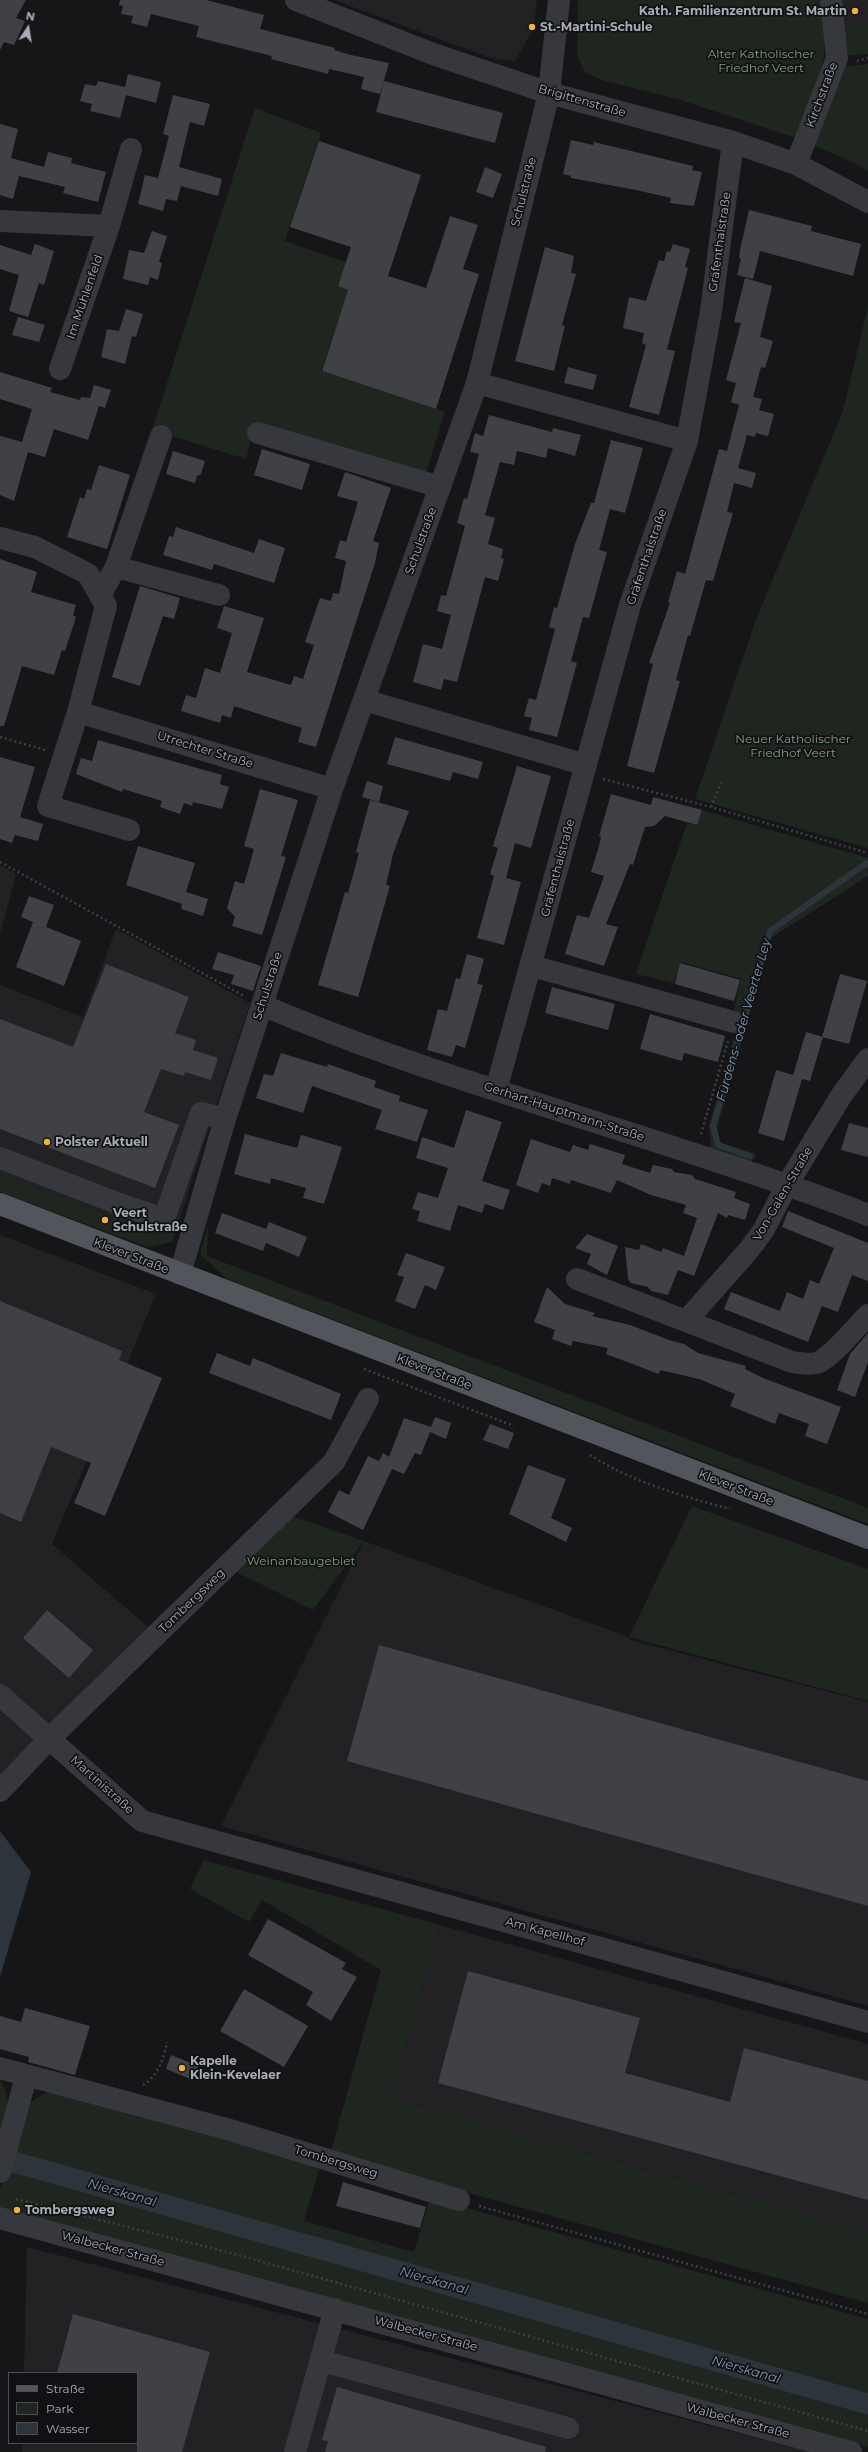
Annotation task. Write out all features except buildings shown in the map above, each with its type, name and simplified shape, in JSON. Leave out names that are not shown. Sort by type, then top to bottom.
[{"type":"main road","name":"Klever Straße","points":[[0,1204],[868,1538]]},
{"type":"street","name":"Brigittenstraße","points":[[296,0],[433,54],[549,93],[733,142],[796,164],[868,202]]},
{"type":"street","name":"Schulstraße","points":[[180,1274],[225,1119],[332,789],[477,383],[549,93],[559,0]]},
{"type":"street","name":"Kirchstraße","points":[[796,164],[837,58],[831,0]]},
{"type":"street","name":"Gräfenthalstraße","points":[[496,1090],[532,966],[630,605],[687,441],[711,311],[733,142]]},
{"type":"street","name":"Im Mühlenfeld","points":[[60,369],[109,226],[131,150]]},
{"type":"street","points":[[0,221],[109,226]]},
{"type":"street","points":[[477,383],[687,441]]},
{"type":"street","points":[[258,432],[440,487]]},
{"type":"street","points":[[100,594],[116,567],[161,436]]},
{"type":"street","points":[[0,538],[35,547],[88,574],[106,606],[78,712],[48,806],[129,830]]},
{"type":"street","points":[[116,567],[219,595]]},
{"type":"street","points":[[364,700],[585,770]]},
{"type":"street","name":"Utrechter Straße","points":[[78,712],[332,789]]},
{"type":"street","points":[[532,966],[734,1022]]},
{"type":"street","name":"Gerhart-Hauptmann-Straße","points":[[262,1005],[320,1030],[496,1090],[787,1185],[868,1215]]},
{"type":"street","name":"Von-Galen-Straße","points":[[686,1321],[748,1251],[763,1231],[787,1185],[841,1096],[868,1058]]},
{"type":"street","points":[[0,1158],[122,1205],[164,1219],[201,1113],[225,1119]]},
{"type":"street","points":[[577,1279],[792,1362],[817,1363],[828,1355],[868,1315]]},
{"type":"street","name":"Tombergsweg","points":[[0,1791],[50,1738],[334,1462],[368,1399]]},
{"type":"street","name":"Martinistraße","points":[[0,1695],[142,1820],[222,1844]]},
{"type":"street","name":"Am Kapellhof","points":[[222,1844],[868,2022]]},
{"type":"street","name":"Tombergsweg","points":[[0,2068],[227,2129],[459,2200]]},
{"type":"street","points":[[0,2172],[26,2076]]},
{"type":"street","name":"Walbecker Straße","points":[[0,2218],[850,2452]]},
{"type":"street","points":[[295,2452],[322,2361],[335,2309]]},
{"type":"street","points":[[322,2361],[568,2428]]},
{"type":"path","points":[[0,737],[64,755]]},
{"type":"path","points":[[585,770],[868,853]]},
{"type":"path","points":[[711,807],[721,783]]},
{"type":"path","points":[[0,862],[262,1005]]},
{"type":"path","points":[[695,1154],[734,1022]]},
{"type":"path","points":[[378,1374],[517,1427]]},
{"type":"path","points":[[584,1452],[609,1467],[677,1495],[736,1511]]},
{"type":"path","points":[[118,2100],[148,2082],[164,2060],[167,2042]]},
{"type":"path","points":[[13,2198],[227,2252],[868,2430]]},
{"type":"path","points":[[459,2200],[868,2314]]},
{"type":"shaded area","points":[[334,0],[537,0],[534,28],[515,61],[493,59]]},
{"type":"shaded area","name":"Kath. Familienzentrum St. Martin","points":[[839,0],[868,0],[868,21],[845,24]]},
{"type":"shaded area","points":[[0,865],[16,874],[0,935]]},
{"type":"shaded area","points":[[116,929],[250,1003],[182,1211],[163,1238],[121,1220],[0,1175],[0,985],[83,1017]]},
{"type":"shaded area","points":[[0,1235],[156,1294],[52,1544],[148,1627],[68,1705],[0,1776]]},
{"type":"shaded area","points":[[364,1541],[629,1637],[630,1640],[868,1702],[868,2006],[221,1826]]},
{"type":"shaded area","points":[[440,1925],[868,2044],[868,2232],[391,2098]]},
{"type":"shaded area","points":[[27,2247],[810,2452],[22,2452],[22,2444],[138,2444],[138,2372],[24,2372]]},
{"type":"green space","name":"Alter Katholischer Friedhof Veert","points":[[578,0],[821,0],[825,36],[822,68],[801,132],[793,137],[684,101],[601,80],[585,72],[577,56]]},
{"type":"green space","points":[[839,0],[845,24],[868,21],[868,54],[844,56]]},
{"type":"green space","points":[[868,64],[868,171],[848,160],[814,146],[841,67]]},
{"type":"green space","points":[[255,108],[321,133],[285,241],[346,262],[338,286],[348,290],[321,371],[445,412],[421,488],[252,436],[246,459],[152,430]]},
{"type":"green space","name":"Neuer Katholischer Friedhof Veert","points":[[868,306],[868,848],[695,799],[755,622],[843,411]]},
{"type":"green space","points":[[702,810],[868,858],[868,876],[771,938],[717,1129],[719,1142],[757,1154],[751,1162],[711,1149],[709,1126],[739,1020],[732,1017],[741,979],[681,962],[674,983],[636,974],[687,823],[697,826]]},
{"type":"green space","points":[[0,1175],[121,1220],[163,1238],[182,1211],[172,1242],[147,1247],[0,1192]]},
{"type":"green space","points":[[208,1226],[207,1256],[868,1508],[868,1524],[227,1279],[200,1254]]},
{"type":"green space","points":[[692,1506],[868,1569],[868,1701],[629,1637]]},
{"type":"green space","name":"Weinanbaugebiet","points":[[292,1516],[364,1541],[313,1610],[234,1571]]},
{"type":"green space","points":[[204,1860],[440,1925],[391,2098],[868,2232],[868,2303],[330,2155],[381,1970],[262,1900],[249,1922],[190,1889]]},
{"type":"green space","points":[[0,2081],[7,2095],[8,2109],[0,2138]]},
{"type":"green space","points":[[51,2089],[320,2167],[304,2221],[414,2252],[430,2198],[868,2319],[868,2447],[40,2220],[0,2207],[0,2189],[25,2106]]},
{"type":"water","points":[[0,1831],[31,1872],[0,1977]]},
{"type":"waterway","name":"Fürdens- oder Veerter Ley","points":[[750,1156],[718,1145],[713,1126],[770,931],[868,862]]},
{"type":"waterway","name":"Nierskanal","points":[[0,2158],[868,2404]]},
{"type":"place","name":"Kath. Familienzentrum St. Martin","points":[[855,11]]},
{"type":"place","name":"St.-Martini-Schule","points":[[532,27]]},
{"type":"place","name":"Polster Aktuell","points":[[47,1142]]},
{"type":"place","name":"Veert Schulstraße","points":[[105,1220]]},
{"type":"place","name":"Kapelle Klein-Kevelaer","points":[[182,2068]]},
{"type":"place","name":"Tombergsweg","points":[[17,2210]]}]
